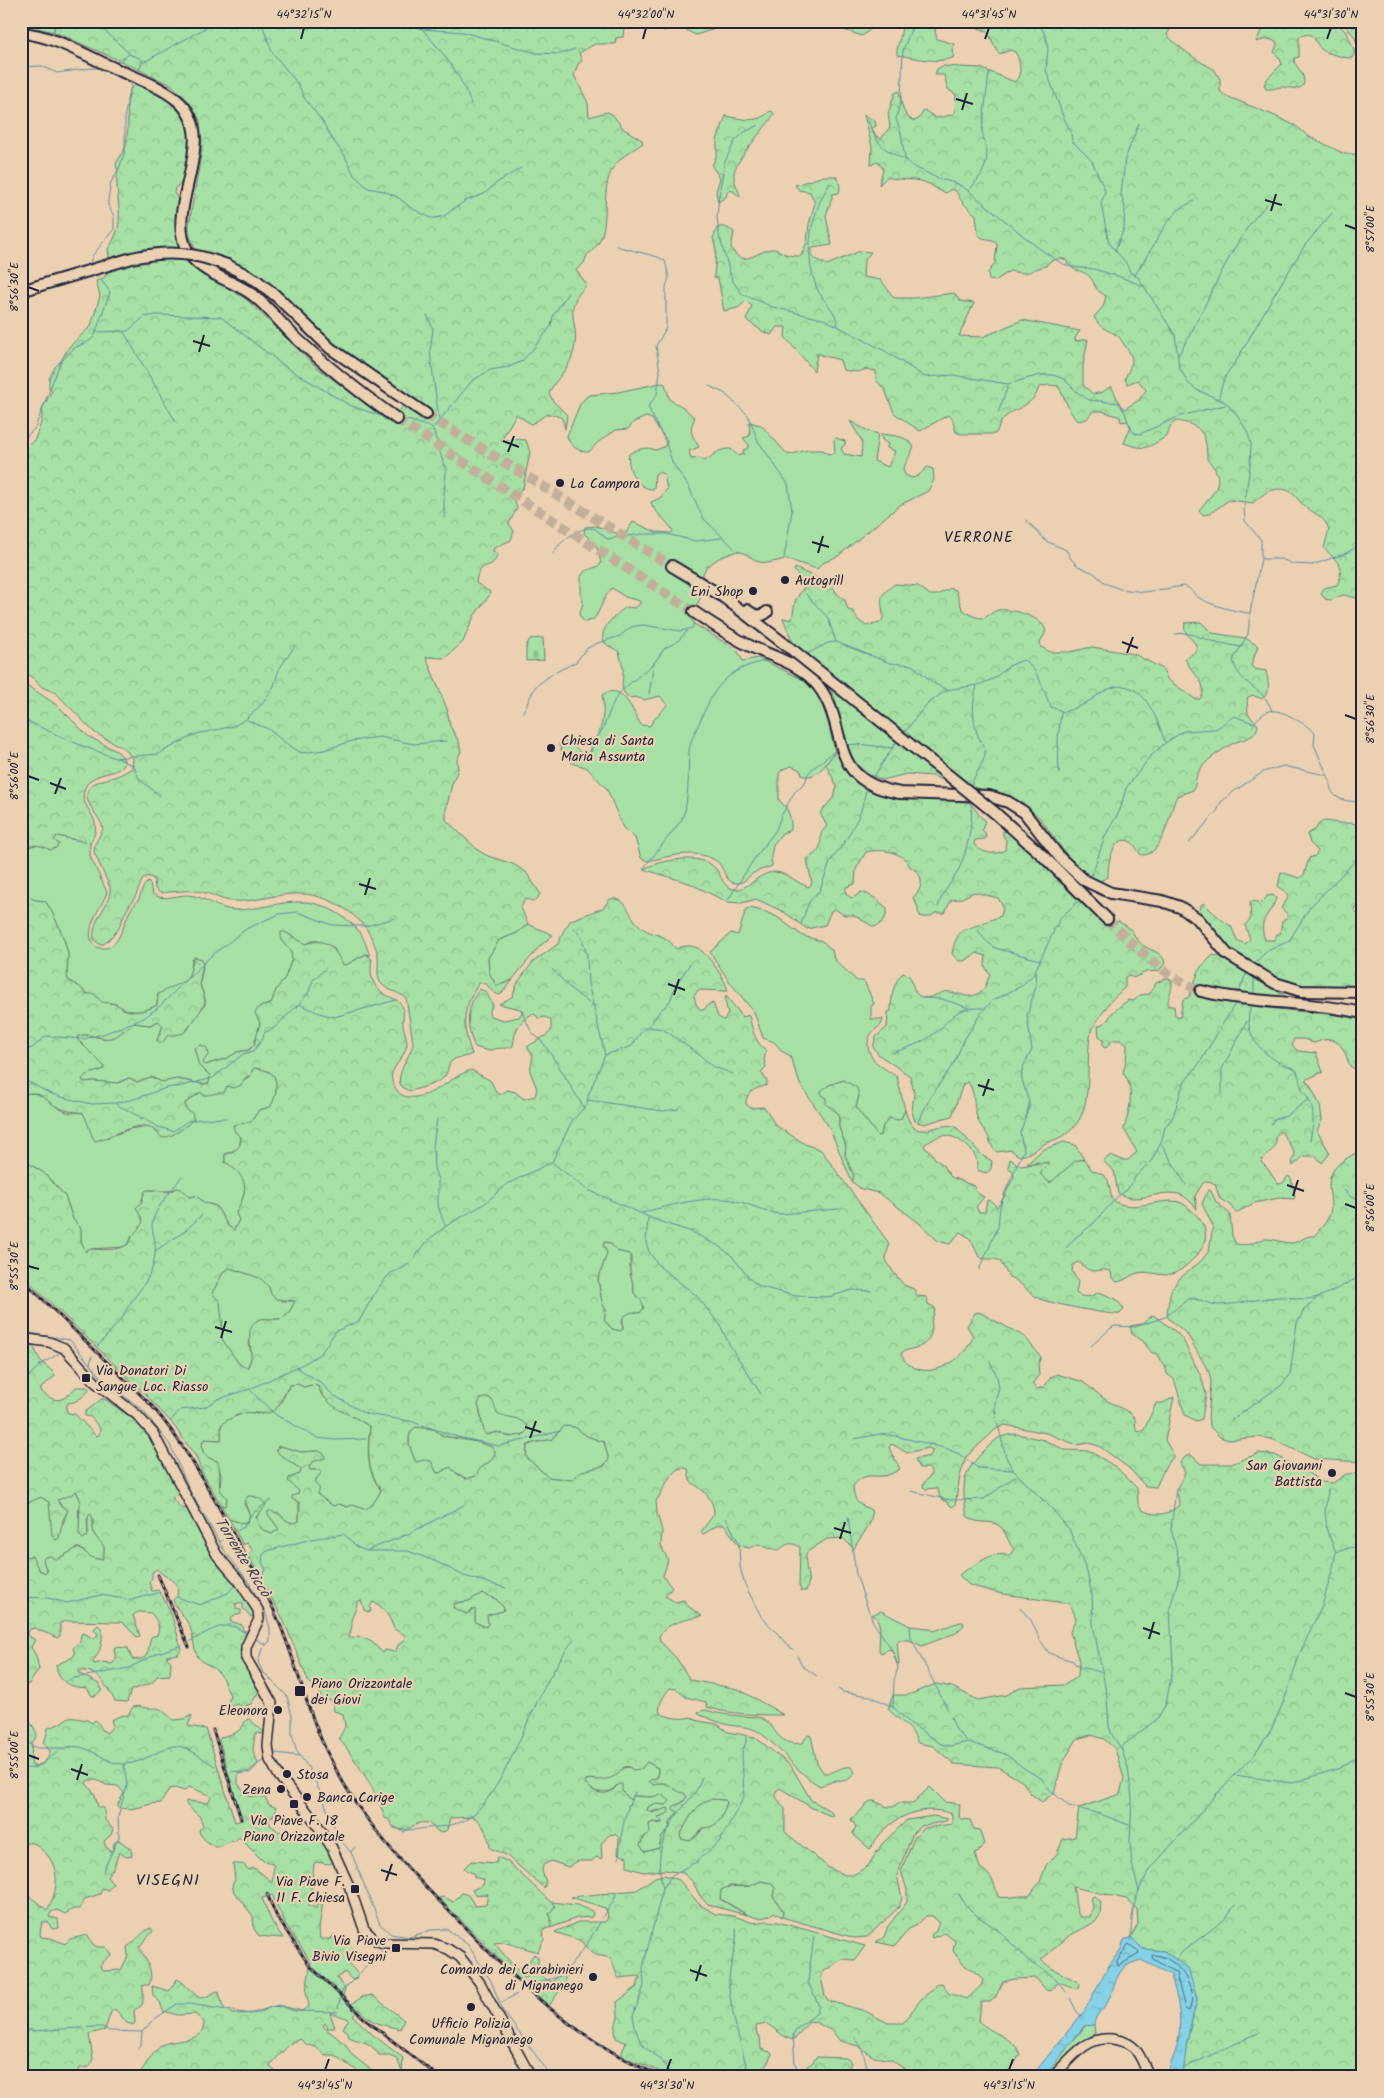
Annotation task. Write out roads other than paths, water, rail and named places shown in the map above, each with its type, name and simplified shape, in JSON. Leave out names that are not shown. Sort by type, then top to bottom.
[{"type":"highway","points":[[21,33],[42,36],[159,89],[177,100],[186,109],[191,120],[194,139],[191,169],[181,222],[181,235],[189,253],[210,272],[250,292],[294,336],[397,419]]},
{"type":"highway","points":[[21,292],[148,254],[187,254],[212,260],[256,280],[275,295],[330,348],[426,414]]},
{"type":"highway","points":[[672,566],[729,597],[754,614],[763,615],[766,612]]},
{"type":"highway","points":[[710,588],[796,652],[1064,870],[1107,919]]},
{"type":"highway","points":[[694,612],[736,639],[792,665],[812,679],[824,694],[830,707],[844,757],[857,774],[867,782],[883,789],[900,793],[989,796],[1008,802],[1032,819],[1064,870],[1103,890],[1118,895],[1162,901],[1180,907],[1198,919],[1220,947],[1231,957],[1275,983],[1301,991],[1363,992]]},
{"type":"highway","points":[[781,635],[796,652]]},
{"type":"highway","points":[[1201,991],[1234,998],[1345,1009],[1363,1013]]},
{"type":"main road","points":[[21,1338],[54,1344],[64,1348],[95,1382],[137,1415],[153,1433],[217,1555],[240,1582],[258,1610],[259,1619],[246,1647],[246,1658],[269,1696],[272,1706],[268,1746],[270,1760],[279,1776],[316,1823],[332,1848],[350,1888],[364,1929],[375,1940],[384,1943],[392,1945],[434,1944],[448,1949],[460,1957],[480,1983],[531,2077]]},
{"type":"main road","points":[[1053,2077],[1086,2044],[1099,2039],[1110,2038],[1126,2042],[1136,2050],[1150,2077]]},
{"type":"water","points":[[1131,1937],[1143,1949],[1164,1951],[1188,1968],[1197,1999],[1187,2041],[1183,2077],[1168,2077],[1169,2068],[1177,2046],[1180,2027],[1178,2002],[1171,1975],[1141,1960],[1125,1967],[1120,1972],[1110,1997],[1097,2016],[1094,2025],[1084,2026],[1043,2077],[1031,2077],[1085,2010],[1106,1970],[1121,1949],[1124,1940]]},
{"type":"waterway","points":[[94,21],[131,55],[140,58],[143,62],[136,74]]},
{"type":"waterway","points":[[144,62],[218,21]]},
{"type":"waterway","points":[[261,21],[272,52],[298,84],[305,99],[345,156],[354,175],[368,188],[384,191],[399,198],[411,208],[431,218],[436,218],[444,216],[465,201],[484,194],[498,182],[521,168]]},
{"type":"waterway","points":[[388,21],[422,29],[463,32],[536,53],[560,54],[575,49]]},
{"type":"waterway","points":[[1038,21],[1046,37],[1048,49],[1046,70],[1071,132],[1072,141],[1092,161],[1105,191],[1101,204],[1109,243],[1126,263],[1130,272],[1138,277],[1175,335],[1179,366],[1188,383],[1197,390],[1225,402],[1237,415],[1247,431],[1251,443],[1244,509],[1245,521],[1261,540],[1261,559],[1250,613],[1248,634],[1233,660],[1240,674],[1263,695],[1272,711]]},
{"type":"waterway","points":[[914,22],[903,50],[901,100],[896,119],[901,133],[905,158],[911,165],[937,178],[958,184],[969,191],[1037,247],[1061,263],[1072,267],[1093,269],[1115,275],[1143,286]]},
{"type":"waterway","points":[[423,30],[457,73],[471,104]]},
{"type":"waterway","points":[[115,64],[129,54]]},
{"type":"waterway","points":[[21,67],[42,66],[57,73],[103,68]]},
{"type":"waterway","points":[[969,191],[981,175],[986,164],[987,153],[982,131],[989,73]]},
{"type":"waterway","points":[[90,265],[92,256],[114,229],[114,216],[108,205],[108,200],[111,182],[119,169],[125,151],[125,113],[132,82]]},
{"type":"waterway","points":[[868,120],[877,141],[891,153],[906,160]]},
{"type":"waterway","points":[[1115,251],[1124,228],[1125,208],[1121,195],[1125,159],[1139,123]]},
{"type":"waterway","points":[[758,125],[745,132],[735,141],[725,161],[719,195],[717,217],[719,235],[732,280],[742,294],[773,307],[826,320],[885,351],[925,377],[952,375],[1008,384],[1040,375],[1053,375],[1064,379],[1077,392],[1089,400],[1120,403],[1130,427],[1135,433],[1140,434],[1180,416],[1225,405]]},
{"type":"waterway","points":[[830,183],[823,195],[814,220],[811,233],[810,259],[818,291],[837,319],[838,325]]},
{"type":"waterway","points":[[1135,275],[1172,216],[1194,201]]},
{"type":"waterway","points":[[1178,356],[1237,243],[1267,204]]},
{"type":"waterway","points":[[1219,399],[1226,375],[1235,363],[1274,295],[1305,245],[1332,213]]},
{"type":"waterway","points":[[616,246],[658,257],[665,261],[669,277],[666,287],[666,328],[656,346],[660,372],[657,394],[648,407],[665,441],[673,464],[689,487],[703,518],[734,548]]},
{"type":"waterway","points":[[21,442],[35,428],[60,363],[74,348],[94,337],[110,292],[102,281],[93,275]]},
{"type":"waterway","points":[[401,418],[433,428],[472,381],[490,370],[509,367],[522,361],[551,326],[553,316],[568,293]]},
{"type":"waterway","points":[[97,332],[128,331],[144,317],[157,315],[221,317],[284,366],[349,405],[387,418]]},
{"type":"waterway","points":[[427,315],[433,329],[430,352],[439,419]]},
{"type":"waterway","points":[[124,332],[176,422]]},
{"type":"waterway","points":[[709,386],[724,393],[748,415],[758,441],[788,484],[792,511],[784,558]]},
{"type":"waterway","points":[[998,413],[1008,386]]},
{"type":"waterway","points":[[433,429],[446,472],[444,518]]},
{"type":"waterway","points":[[1026,520],[1046,541],[1066,550],[1078,566],[1094,573],[1105,583],[1120,589],[1144,592],[1184,586],[1196,596],[1214,605],[1249,613]]},
{"type":"waterway","points":[[553,554],[565,540],[577,532],[590,528],[595,529],[607,539],[642,534],[667,534],[695,541],[721,538]]},
{"type":"waterway","points":[[1262,559],[1281,559],[1293,564],[1312,565],[1344,554],[1363,544]]},
{"type":"waterway","points":[[806,594],[828,618],[836,642],[890,663],[912,665],[935,684],[947,690],[978,685],[993,679],[1009,666],[1023,660],[1037,674],[1051,707],[1064,712],[1074,709],[1106,690],[1121,686],[1131,688],[1139,693],[1147,702],[1158,723],[1165,743],[1184,731],[1216,729],[1234,716],[1253,723],[1269,711],[1280,712],[1300,722],[1315,733],[1314,745],[1330,781],[1332,792],[1340,799],[1363,802]]},
{"type":"waterway","points":[[523,712],[535,687],[552,674],[576,662],[586,649],[595,644],[620,636],[631,627],[643,625],[681,631],[692,628],[694,624]]},
{"type":"waterway","points":[[587,756],[603,728],[614,701],[621,691],[654,663],[665,648],[677,642],[687,631]]},
{"type":"waterway","points":[[1175,634],[1187,633],[1240,647]]},
{"type":"waterway","points":[[807,654],[828,643],[836,642]]},
{"type":"waterway","points":[[21,718],[70,741],[115,758],[158,754],[196,734],[234,726],[246,719],[262,704],[274,686],[279,669],[295,646]]},
{"type":"waterway","points":[[643,869],[681,821],[687,796],[691,743],[712,696],[719,686],[735,672],[744,667],[770,660]]},
{"type":"waterway","points":[[649,694],[654,663]]},
{"type":"waterway","points":[[971,787],[985,755],[985,750],[976,730],[974,717],[974,698],[977,686]]},
{"type":"waterway","points":[[903,734],[926,705],[947,690]]},
{"type":"waterway","points":[[1059,774],[1058,739],[1061,712]]},
{"type":"waterway","points":[[247,720],[268,729],[302,753],[324,750],[352,741],[379,737],[414,744],[446,741]]},
{"type":"waterway","points":[[872,779],[897,741]]},
{"type":"waterway","points":[[846,745],[857,744],[893,748]]},
{"type":"waterway","points":[[1091,878],[1105,836],[1120,810],[1126,788],[1151,756],[1164,744]]},
{"type":"waterway","points":[[728,900],[754,859],[776,830],[781,816],[794,793],[806,781],[807,775],[812,769],[836,750]]},
{"type":"waterway","points":[[117,758],[134,766],[139,779],[160,796]]},
{"type":"waterway","points":[[1189,843],[1217,811],[1221,802],[1263,772],[1283,766],[1326,775]]},
{"type":"waterway","points":[[801,924],[809,902],[820,890],[830,862],[847,838],[860,814],[867,787]]},
{"type":"waterway","points":[[938,907],[964,857],[971,828],[971,801]]},
{"type":"waterway","points":[[1253,965],[1267,951],[1289,941],[1310,907],[1362,854]]},
{"type":"waterway","points":[[979,1270],[998,1227],[1000,1207],[1005,1192],[1024,1150],[1020,1133],[1029,1102],[1021,1076],[1024,1065],[1032,1050],[1027,1016],[1036,986],[1035,971],[1060,918],[1081,899]]},
{"type":"waterway","points":[[21,1052],[32,1048],[46,1036],[83,1039],[103,1034],[144,1018],[160,1006],[211,956],[246,929],[279,914],[298,912],[332,925],[356,926],[366,926],[395,918]]},
{"type":"waterway","points":[[573,927],[582,938],[587,955],[588,983],[605,1055]]},
{"type":"waterway","points":[[978,930],[985,940],[995,948],[1040,960]]},
{"type":"waterway","points":[[170,1422],[180,1410],[205,1407],[218,1399],[250,1389],[307,1362],[321,1353],[336,1331],[359,1321],[376,1291],[386,1278],[413,1260],[428,1240],[446,1226],[484,1204],[507,1184],[552,1162],[572,1121],[587,1104],[588,1096],[605,1055],[632,1046],[641,1032],[651,1024],[670,1001],[677,983],[690,964]]},
{"type":"waterway","points":[[21,1078],[49,1093],[92,1104],[116,1103],[166,1088],[213,1078],[243,1054],[253,1051],[263,1039],[264,1033],[274,1028],[308,994],[313,980],[326,968]]},
{"type":"waterway","points":[[552,969],[571,989],[594,1007]]},
{"type":"waterway","points":[[1238,994],[1247,972]]},
{"type":"waterway","points":[[918,1122],[930,1098],[954,1063],[964,1040],[981,1013],[992,1001],[1021,986],[1035,973]]},
{"type":"waterway","points":[[1254,975],[1254,996]]},
{"type":"waterway","points":[[924,998],[942,999],[969,1008]]},
{"type":"waterway","points":[[299,1004],[334,1017],[396,1000]]},
{"type":"waterway","points":[[1065,1249],[1075,1238],[1093,1224],[1118,1196],[1127,1190],[1136,1176],[1152,1160],[1161,1143],[1165,1127],[1173,1117],[1183,1084],[1199,1064],[1236,1002]]},
{"type":"waterway","points":[[1251,1005],[1249,1024],[1254,1040],[1273,1059],[1296,1070],[1301,1087],[1311,1103],[1313,1124],[1310,1140]]},
{"type":"waterway","points":[[892,1053],[925,1040],[960,1011],[984,1008]]},
{"type":"waterway","points":[[521,1010],[531,1031],[544,1044],[584,1108]]},
{"type":"waterway","points":[[1222,1094],[1222,1069],[1247,1021]]},
{"type":"waterway","points":[[648,1027],[663,1029],[712,1066],[733,1074]]},
{"type":"waterway","points":[[1271,1124],[1275,1119],[1286,1116],[1309,1099]]},
{"type":"waterway","points":[[588,1100],[663,1111],[678,1109]]},
{"type":"waterway","points":[[116,1104],[158,1127],[173,1131],[188,1121],[226,1118]]},
{"type":"waterway","points":[[437,1119],[433,1146],[434,1168],[438,1180],[438,1206],[445,1226]]},
{"type":"waterway","points":[[1162,1145],[1186,1185]]},
{"type":"waterway","points":[[553,1163],[586,1189],[658,1221],[692,1232],[717,1245],[731,1255],[750,1279],[761,1287],[796,1296],[829,1297],[852,1290],[871,1291]]},
{"type":"waterway","points":[[98,1346],[123,1317],[148,1277],[155,1254],[153,1219],[182,1176]]},
{"type":"waterway","points":[[21,1192],[26,1187]]},
{"type":"waterway","points":[[1344,1190],[1351,1197],[1363,1200]]},
{"type":"waterway","points":[[642,1213],[675,1204],[711,1199],[732,1200],[780,1214],[839,1209]]},
{"type":"waterway","points":[[155,1251],[185,1231],[202,1215]]},
{"type":"waterway","points":[[648,1218],[646,1242],[649,1252],[660,1267],[696,1295],[720,1325],[729,1344],[761,1394]]},
{"type":"waterway","points":[[1091,1346],[1115,1326],[1135,1327],[1165,1317],[1188,1299],[1221,1305],[1279,1297],[1310,1299],[1326,1294],[1363,1275]]},
{"type":"waterway","points":[[1231,1420],[1282,1385],[1290,1375],[1297,1323],[1306,1307],[1317,1298]]},
{"type":"waterway","name":"Torrente Riccò","points":[[21,1325],[29,1333],[70,1340],[104,1381],[143,1410],[170,1445],[190,1491],[224,1550],[248,1581],[265,1611],[270,1628],[270,1641],[262,1649],[258,1662],[262,1671],[287,1696],[292,1716],[292,1734],[297,1752],[308,1767],[317,1785],[340,1840],[351,1852],[380,1924],[391,1934],[410,1937],[431,1930],[447,1929],[468,1945],[491,1981],[503,2011],[552,2077]]},
{"type":"waterway","points":[[21,1384],[40,1365],[61,1352]]},
{"type":"waterway","name":"Torrente Riccò","points":[[90,1364],[92,1356]]},
{"type":"waterway","points":[[990,1362],[997,1376],[999,1388],[995,1402],[995,1413],[1006,1457],[1013,1470],[1069,1529],[1087,1572],[1092,1595],[1093,1624],[1107,1697],[1109,1726],[1112,1735],[1121,1748],[1128,1768],[1132,1798],[1130,1842],[1132,1864],[1139,1891]]},
{"type":"waterway","points":[[296,1367],[320,1382],[333,1395],[366,1414],[410,1421],[458,1437],[499,1446],[561,1431]]},
{"type":"waterway","points":[[250,1390],[276,1415],[317,1438],[335,1440],[366,1439]]},
{"type":"waterway","points":[[854,1439],[880,1434],[895,1436],[945,1448],[959,1454],[978,1468],[1013,1470]]},
{"type":"waterway","points":[[911,1491],[950,1500],[984,1499],[1016,1476]]},
{"type":"waterway","points":[[1121,1747],[1157,1719],[1166,1704],[1173,1666],[1170,1608],[1180,1573],[1171,1529],[1176,1488]]},
{"type":"waterway","points":[[1131,1938],[1135,1901],[1151,1868],[1232,1777],[1253,1757],[1271,1730],[1286,1696],[1300,1653],[1323,1603],[1333,1567],[1336,1552],[1327,1531],[1325,1511],[1328,1490]]},
{"type":"waterway","points":[[237,1531],[244,1527],[248,1518],[271,1500]]},
{"type":"waterway","points":[[368,1550],[406,1535],[464,1505]]},
{"type":"waterway","points":[[848,1517],[856,1574],[865,1601],[873,1622],[891,1648],[897,1663],[893,1707]]},
{"type":"waterway","points":[[726,1518],[739,1543],[740,1566],[744,1583],[761,1616],[793,1650]]},
{"type":"waterway","points":[[262,1577],[266,1570],[262,1562],[263,1555],[267,1551],[311,1539],[344,1534],[357,1547],[366,1551],[408,1551],[437,1562],[464,1576],[506,1588]]},
{"type":"waterway","points":[[220,1542],[227,1536]]},
{"type":"waterway","points":[[1336,1552],[1357,1546],[1363,1542]]},
{"type":"waterway","points":[[177,1597],[200,1605],[228,1593],[236,1584]]},
{"type":"waterway","points":[[22,1597],[48,1598],[67,1603],[101,1595],[131,1600],[158,1593]]},
{"type":"waterway","points":[[1020,1608],[1031,1620],[1048,1652],[1073,1661],[1077,1666],[1100,1672]]},
{"type":"waterway","points":[[190,1641],[223,1626],[235,1627],[249,1635]]},
{"type":"waterway","points":[[910,1626],[911,1638],[948,1710]]},
{"type":"waterway","points":[[254,1638],[266,1645]]},
{"type":"waterway","points":[[393,1828],[414,1830],[452,1825],[464,1821],[474,1814],[502,1776],[549,1679],[574,1639]]},
{"type":"waterway","points":[[70,1679],[129,1668],[158,1653],[182,1645]]},
{"type":"waterway","points":[[797,1656],[802,1666],[817,1676]]},
{"type":"waterway","points":[[838,1689],[843,1692],[870,1696],[893,1707],[910,1723],[941,1744],[950,1746],[968,1742],[1005,1754],[1041,1778],[1050,1790],[1069,1806],[1100,1814],[1129,1825]]},
{"type":"waterway","points":[[951,1717],[956,1730],[967,1741]]},
{"type":"waterway","points":[[669,2072],[662,2061],[645,2047],[635,2027],[633,2016],[644,1986],[643,1967],[663,1888],[672,1875],[696,1862],[719,1842],[744,1797],[742,1753],[746,1736]]},
{"type":"waterway","points":[[21,1739],[37,1748],[63,1748]]},
{"type":"waterway","points":[[21,1768],[34,1768],[68,1747],[84,1748],[110,1761],[125,1764],[138,1761],[175,1746],[186,1748],[215,1766]]},
{"type":"waterway","points":[[274,1755],[276,1753],[299,1756]]},
{"type":"waterway","points":[[1234,1775],[1292,1783],[1340,1768],[1363,1753]]},
{"type":"waterway","points":[[232,1771],[250,1773],[259,1763],[266,1760]]},
{"type":"waterway","points":[[103,1871],[119,1837],[118,1816],[127,1786],[124,1764]]},
{"type":"waterway","points":[[663,1888],[660,1876],[662,1844],[671,1825],[695,1793],[702,1777]]},
{"type":"waterway","points":[[619,1859],[625,1817],[635,1792]]},
{"type":"waterway","name":"Torrente Riccò","points":[[351,1852],[355,1847]]},
{"type":"waterway","points":[[534,1984],[563,1975],[587,1944],[615,1898],[616,1893]]},
{"type":"waterway","points":[[959,1894],[964,1903],[976,1915],[998,1930],[1031,1963],[1056,1979],[1066,1992]]},
{"type":"waterway","points":[[1176,1960],[1182,1952],[1224,1920],[1235,1905]]},
{"type":"waterway","points":[[736,1928],[737,1934],[729,1978],[730,1997],[749,2077]]},
{"type":"waterway","points":[[802,2077],[795,2064],[793,2035],[796,2029],[816,2014],[819,2006],[808,1982],[814,1936]]},
{"type":"waterway","points":[[338,2008],[342,1991],[386,1947]]},
{"type":"waterway","points":[[500,2003],[517,1994]]},
{"type":"waterway","points":[[1070,1998],[1077,2012],[1082,2016]]},
{"type":"waterway","points":[[21,2028],[32,2031],[103,2027],[109,2031],[142,2032],[153,2020],[177,2004],[190,2004],[250,2014],[278,2005],[294,2011],[338,2012]]},
{"type":"waterway","points":[[137,2049],[141,2045],[142,2032]]},
{"type":"waterway","points":[[1184,2068],[1258,2033]]},
{"type":"waterway","points":[[855,2038],[861,2046],[870,2077]]},
{"type":"tunnel","points":[[426,414],[672,566]]},
{"type":"tunnel","points":[[397,419],[694,612]]},
{"type":"tunnel","points":[[1107,919],[1162,969],[1187,985],[1201,991]]},
{"type":"railway","points":[[21,1278],[151,1405],[164,1420],[197,1469],[269,1600],[286,1639],[309,1709],[331,1760],[355,1802],[384,1840],[496,1960],[546,2006],[601,2045],[663,2077]]},
{"type":"railway","points":[[158,1575],[189,1647]]},
{"type":"railway","points":[[213,1730],[241,1819]]},
{"type":"railway","points":[[267,1894],[277,1917],[309,1965],[367,2021],[439,2077]]},
{"type":"place","name":"La Campora","points":[[560,483]]},
{"type":"place","name":"Autogrill","points":[[785,580]]},
{"type":"place","name":"Eni Shop","points":[[753,591]]},
{"type":"place","name":"Chiesa di Santa Maria Assunta","points":[[551,748]]},
{"type":"place","name":"Via Donatori Di Sangue Loc. Riasso","points":[[86,1378]]},
{"type":"place","name":"San Giovanni Battista","points":[[1332,1473]]},
{"type":"place","name":"Piano Orizzontale dei Giovi","points":[[300,1691]]},
{"type":"place","name":"Eleonora","points":[[278,1710]]},
{"type":"place","name":"Stosa","points":[[287,1774]]},
{"type":"place","name":"Zena","points":[[281,1789]]},
{"type":"place","name":"Banca Carige","points":[[307,1797]]},
{"type":"place","name":"Via Piave F. 18 Piano Orizzontale","points":[[294,1804]]},
{"type":"place","name":"Via Piave F. 11 F. Chiesa","points":[[355,1889]]},
{"type":"place","name":"Via Piave Bivio Visegni","points":[[396,1948]]},
{"type":"place","name":"Comando dei Carabinieri di Mignanego","points":[[593,1977]]},
{"type":"place","name":"Ufficio Polizia Comunale Mignanego","points":[[471,2007]]},
{"type":"district","name":"VERRONE","points":[[979,537]]},
{"type":"district","name":"VISEGNI","points":[[168,1879]]}]
